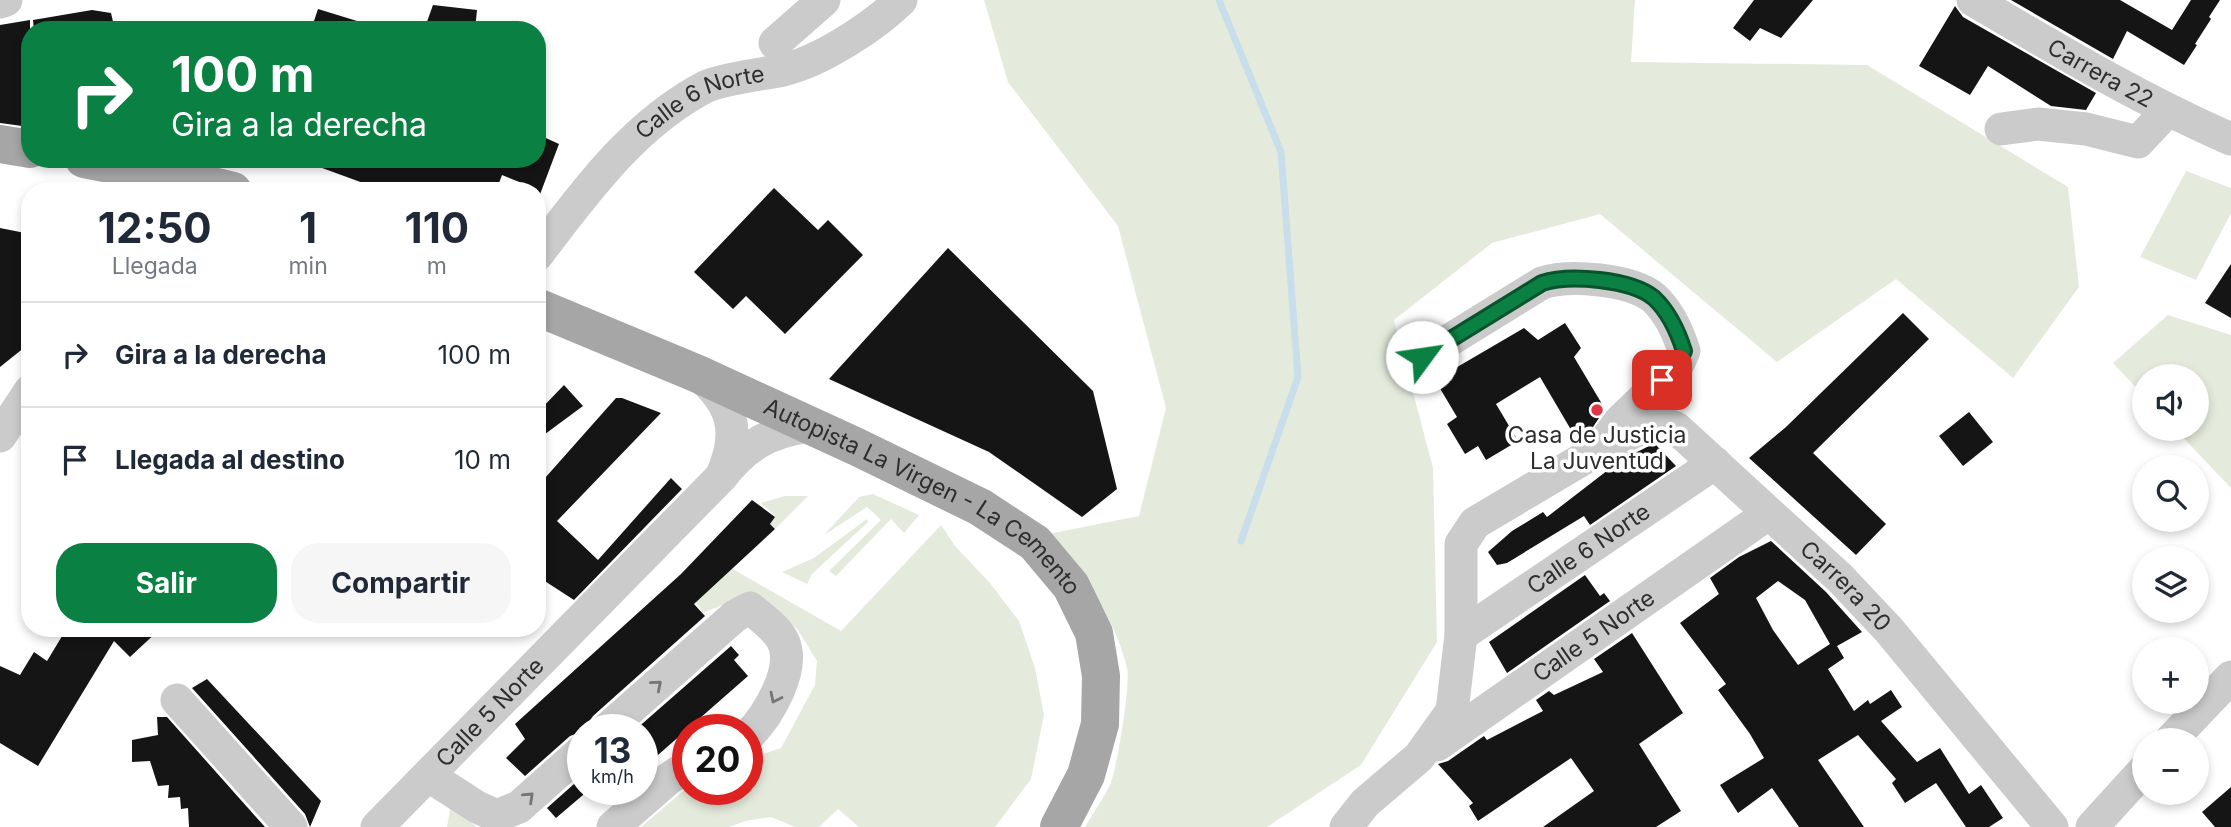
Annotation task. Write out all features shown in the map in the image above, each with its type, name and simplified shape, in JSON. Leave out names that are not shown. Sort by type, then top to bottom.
[{"type":"main road","points":[[0,145],[21,148]]},
{"type":"main road","points":[[115,168],[164,182]]},
{"type":"main road","name":"Autopista La Virgen - La Cemento","points":[[546,311],[698,374],[980,506],[1035,543],[1072,586],[1094,633],[1101,676],[1100,724],[1086,775],[1059,827]]},
{"type":"street","points":[[0,2],[6,0]]},
{"type":"street","name":"Calle 6 Norte","points":[[775,43],[824,0]]},
{"type":"street","name":"Calle 6 Norte","points":[[546,244],[621,150],[674,107],[708,86],[787,69],[828,51],[881,19],[901,0]]},
{"type":"street","name":"Carrera 22","points":[[1973,0],[2112,81],[2231,138]]},
{"type":"street","points":[[2001,129],[2038,124],[2086,129],[2138,142],[2168,110]]},
{"type":"street","points":[[1422,357],[1542,283],[1555,278],[1600,280],[1637,288],[1654,298],[1674,324],[1684,351],[1677,366],[1620,421],[1598,450]]},
{"type":"street","name":"Calle 5 Norte","points":[[698,374],[716,390],[727,410],[733,432],[731,455],[721,477]]},
{"type":"street","points":[[0,436],[21,404]]},
{"type":"street","name":"Carrera 20","points":[[1461,635],[1461,544],[1475,523],[1598,450],[1647,426],[1668,425],[1676,428],[1840,578],[1889,630],[2052,827]]},
{"type":"street","name":"Calle 5 Norte","points":[[377,827],[721,477],[734,460],[750,446],[769,436],[810,426]]},
{"type":"street","name":"Calle 6 Norte","points":[[1461,635],[1715,463]]},
{"type":"street","name":"Calle 5 Norte","points":[[1419,757],[1768,514]]},
{"type":"street","points":[[624,714],[735,616],[750,608],[783,640],[786,665],[780,689],[763,719]]},
{"type":"street","points":[[1346,827],[1366,803],[1419,757],[1452,711],[1461,635]]},
{"type":"street","points":[[2182,728],[2231,677]]},
{"type":"street","points":[[177,700],[291,827]]},
{"type":"street","points":[[423,781],[497,816],[519,807],[567,764]]},
{"type":"street","points":[[613,827],[672,776]]},
{"type":"street","points":[[423,781],[487,827]]},
{"type":"street","points":[[2092,827],[2132,783]]},
{"type":"green space","points":[[984,0],[1635,0],[1631,62],[1867,65],[2068,187],[2079,287],[2013,378],[1896,279],[1777,362],[1600,214],[1492,243],[1394,320],[1433,468],[1437,642],[1361,765],[1267,827],[1085,827],[1113,776],[1125,708],[1127,668],[1114,630],[1096,596],[1048,534],[1139,516],[1166,408],[1118,226],[1008,82]]},
{"type":"green space","points":[[2186,171],[2231,188],[2231,213],[2196,280],[2140,257]]},
{"type":"green space","points":[[2168,315],[2231,335],[2231,488],[2209,465],[2209,455],[2200,455],[2186,441],[2209,441],[2209,364],[2132,364],[2132,383],[2113,363]]},
{"type":"green space","points":[[873,494],[919,515],[904,533],[891,519],[836,576],[829,571],[881,520],[867,507],[824,535],[859,497]]},
{"type":"green space","points":[[785,496],[808,496],[775,529],[770,524],[775,516],[761,503]]},
{"type":"green space","points":[[867,519],[868,522],[812,574],[807,584],[782,572],[814,558]]},
{"type":"green space","points":[[941,525],[955,546],[990,583],[1019,621],[1035,668],[1044,715],[1031,779],[995,827],[859,827],[838,809],[819,827],[795,827],[771,817],[745,821],[729,827],[641,827],[672,801],[672,805],[763,805],[763,754],[781,748],[815,685],[817,661],[798,630],[777,611],[730,602],[703,613],[696,602],[731,568],[841,631]]},
{"type":"green space","points":[[451,805],[477,827],[447,827]]},
{"type":"building","points":[[1754,0],[1813,0],[1781,38],[1760,28],[1750,41],[1733,28]]},
{"type":"building","points":[[2011,0],[2120,0],[2172,30],[2191,0],[2220,0],[2184,65],[2127,31],[2113,59]]},
{"type":"building","points":[[433,5],[477,10],[476,21],[427,21]]},
{"type":"building","points":[[1955,6],[1963,17],[2096,93],[2086,110],[2051,106],[1988,66],[1970,95],[1919,66]]},
{"type":"building","points":[[318,9],[357,21],[314,21]]},
{"type":"building","points":[[92,10],[111,13],[113,21],[33,21]]},
{"type":"building","points":[[21,22],[21,126],[0,123],[0,25]]},
{"type":"building","points":[[546,138],[559,144],[545,182],[520,182],[502,175],[499,182],[360,182],[322,168],[546,168]]},
{"type":"building","points":[[774,188],[818,230],[828,220],[863,255],[785,334],[746,296],[733,309],[694,272]]},
{"type":"building","points":[[0,228],[21,232],[21,350],[0,367]]},
{"type":"building","points":[[948,248],[1093,391],[1117,489],[1082,517],[989,452],[829,379]]},
{"type":"building","points":[[2231,264],[2231,318],[2205,303]]},
{"type":"building","points":[[1903,313],[1929,339],[1813,453],[1886,524],[1856,555],[1749,458],[1786,427]]},
{"type":"building","points":[[1565,323],[1581,348],[1574,357],[1605,409],[1589,433],[1577,440],[1540,377],[1496,404],[1518,441],[1486,460],[1478,446],[1465,454],[1447,424],[1457,417],[1435,380],[1524,328],[1538,340]]},
{"type":"building","points":[[564,385],[583,406],[546,433],[546,404]]},
{"type":"building","points":[[616,398],[622,398],[661,413],[557,521],[598,560],[671,478],[682,489],[574,600],[546,582],[546,477]]},
{"type":"building","points":[[1969,412],[1993,442],[1963,466],[1939,436]]},
{"type":"building","points":[[1656,445],[1676,466],[1590,525],[1584,516],[1507,563],[1497,565],[1488,552],[1512,531],[1543,512],[1547,517],[1621,460]]},
{"type":"building","points":[[752,500],[775,517],[770,524],[775,529],[694,604],[705,616],[595,714],[567,714],[567,739],[525,776],[506,758],[525,739],[515,724],[681,574]]},
{"type":"building","points":[[1771,541],[1826,592],[1862,632],[1837,646],[1844,658],[1828,669],[1854,711],[1868,700],[1870,704],[1891,690],[1902,707],[1881,721],[1917,762],[1940,748],[1969,794],[1981,785],[2003,818],[1989,827],[1966,827],[1936,783],[1905,803],[1892,783],[1896,779],[1858,735],[1818,760],[1864,827],[1799,827],[1772,788],[1738,813],[1720,785],[1764,758],[1718,690],[1726,684],[1680,623],[1719,594],[1710,578],[1739,557]],"holes":[[[1778,581],[1805,600],[1830,644],[1798,665],[1773,630],[1756,598]]]},
{"type":"building","points":[[1585,575],[1600,596],[1604,593],[1610,601],[1507,673],[1489,642]]},
{"type":"building","points":[[1632,633],[1683,713],[1639,744],[1681,811],[1656,827],[1543,827],[1594,791],[1571,758],[1478,821],[1469,806],[1473,803],[1438,764],[1448,761],[1484,736],[1487,740],[1543,711],[1536,700],[1549,691],[1554,695],[1603,672],[1594,659]]},
{"type":"building","points":[[62,637],[151,637],[130,657],[114,641],[38,766],[0,743],[0,666],[20,675],[34,652],[47,661]]},
{"type":"building","points":[[731,646],[739,655],[734,660],[748,676],[705,714],[672,714],[672,743],[658,755],[658,714],[653,714]]},
{"type":"building","points":[[207,679],[321,801],[310,827],[305,814],[192,688]]},
{"type":"building","points":[[157,717],[167,717],[265,827],[189,827],[188,808],[181,809],[180,797],[168,798],[169,785],[158,786],[150,761],[132,762],[132,740],[158,735]]},
{"type":"building","points":[[2231,787],[2231,827],[2215,827],[2202,812]]},
{"type":"building","points":[[567,790],[567,805],[571,805],[556,818],[547,808]]},
{"type":"waterway","points":[[1219,0],[1281,152],[1298,377],[1241,541]]},
{"type":"place","name":"Casa de Justicia La Juventud","points":[[1597,410]]},
{"type":"route","points":[[1422,357],[1542,283],[1555,278],[1600,280],[1637,288],[1654,298],[1674,324],[1684,351],[1677,366],[1662,380]]}]
